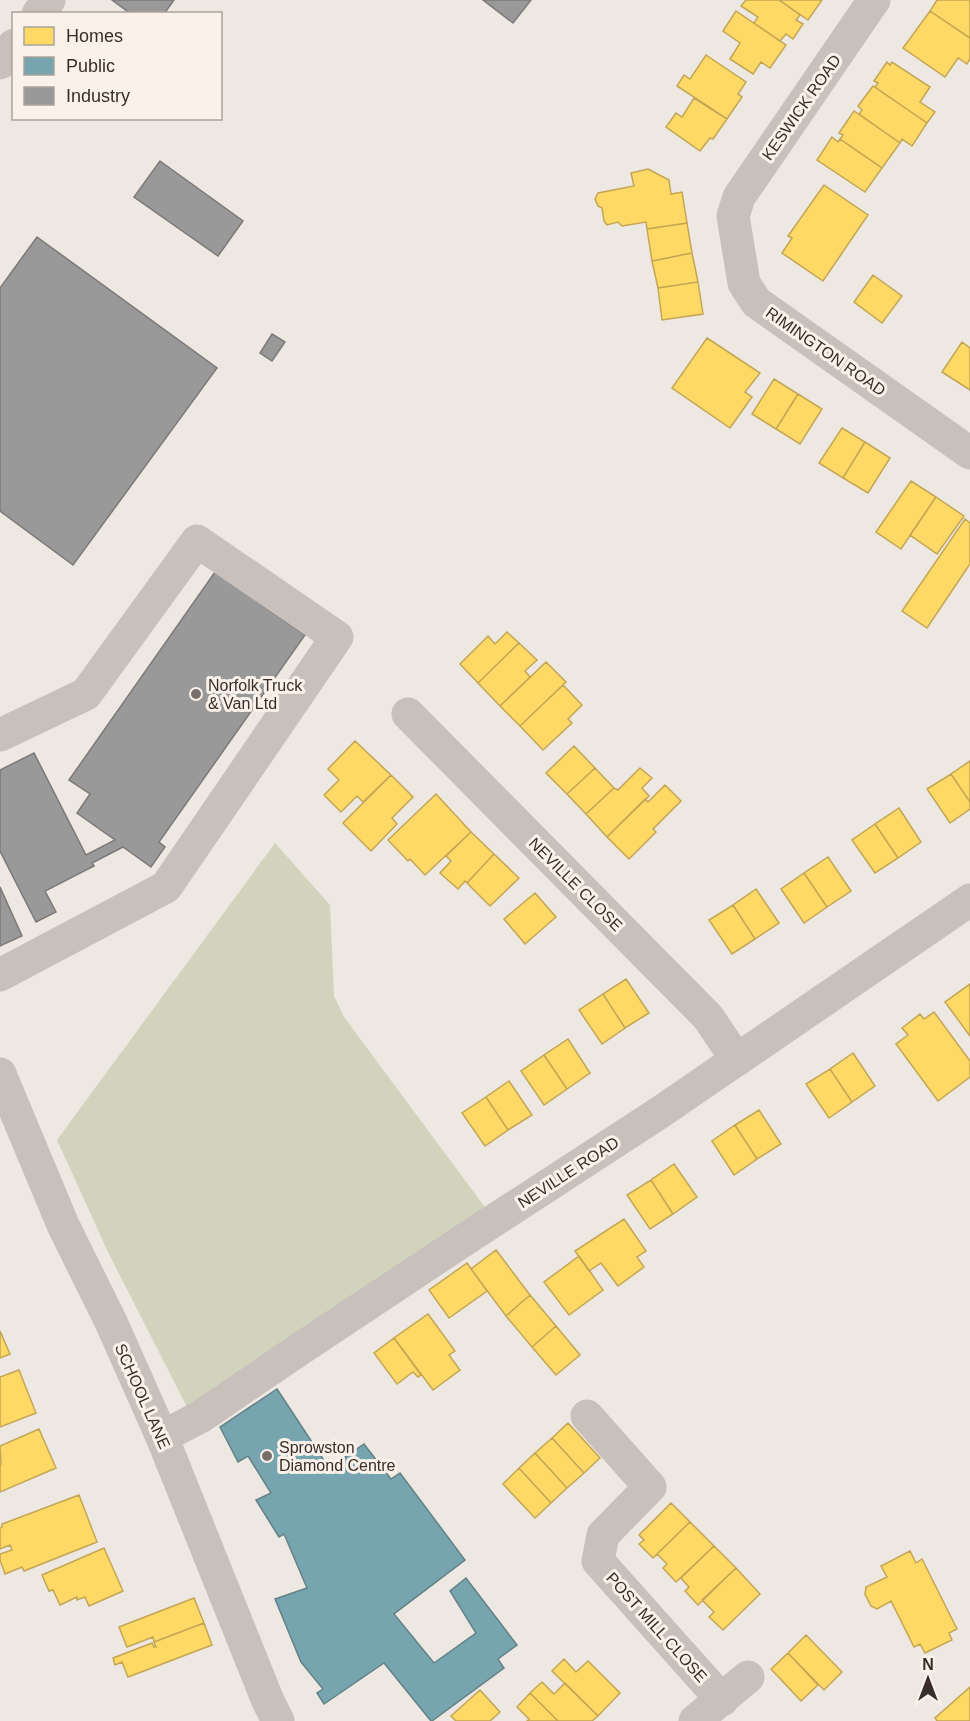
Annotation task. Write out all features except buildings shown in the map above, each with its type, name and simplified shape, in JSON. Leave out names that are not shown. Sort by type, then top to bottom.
[{"type":"street","points":[[40,12],[49,0]]},
{"type":"street","name":"KESWICK ROAD","points":[[733,216],[739,197],[874,0]]},
{"type":"street","points":[[0,63],[12,48]]},
{"type":"street","name":"RIMINGTON ROAD","points":[[733,216],[744,283],[756,302],[970,453]]},
{"type":"street","points":[[0,735],[86,694],[197,541],[337,637],[166,887],[0,975]]},
{"type":"street","name":"NEVILLE CLOSE","points":[[408,714],[708,1017],[736,1059]]},
{"type":"street","name":"NEVILLE ROAD","points":[[162,1437],[200,1417],[300,1348],[659,1113],[970,900]]},
{"type":"street","name":"SCHOOL LANE","points":[[0,1074],[63,1225],[111,1322],[162,1437],[263,1690],[278,1721]]},
{"type":"street","name":"POST MILL CLOSE","points":[[586,1416],[650,1487],[603,1535],[598,1561],[722,1700]]},
{"type":"street","points":[[695,1721],[748,1677]]},
{"type":"green space","points":[[275,843],[330,905],[334,996],[344,1017],[490,1214],[192,1417],[108,1252],[57,1140]]},
{"type":"place","name":"Norfolk Truck & Van Ltd","points":[[196,694]]},
{"type":"place","name":"Sprowston Diamond Centre","points":[[267,1456]]}]
